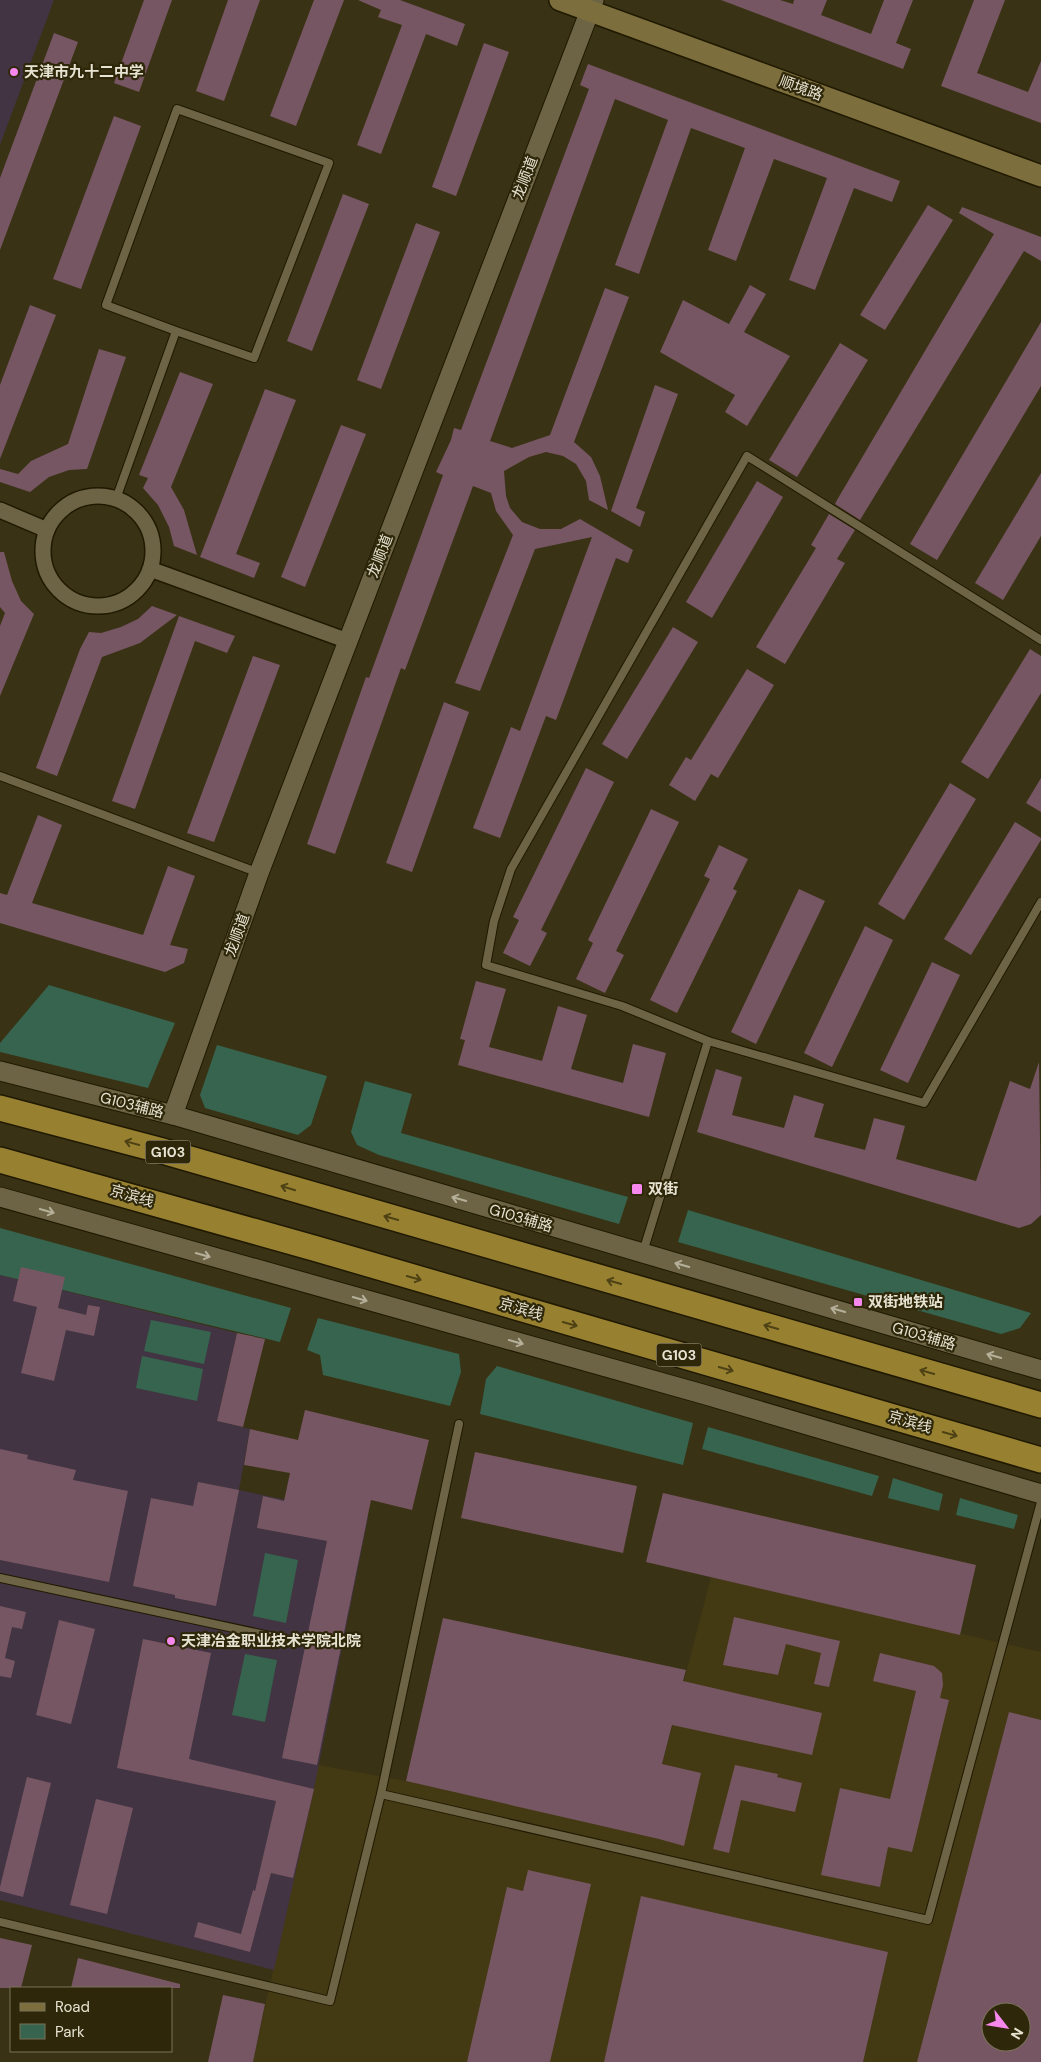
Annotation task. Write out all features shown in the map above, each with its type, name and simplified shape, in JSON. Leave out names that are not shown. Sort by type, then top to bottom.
[{"type":"highway","name":"G103","points":[[0,1108],[160,1150],[334,1202],[1041,1405]]},
{"type":"highway","name":"京滨线","points":[[0,1160],[317,1249],[1041,1460]]},
{"type":"main road","name":"顺境路","points":[[560,0],[592,5],[1041,176]]},
{"type":"street","name":"龙顺道","points":[[173,1115],[259,873],[592,5]]},
{"type":"street","points":[[89,496],[103,496],[116,499],[130,506],[142,517],[150,533],[153,556],[150,569],[144,582],[133,594],[121,602],[100,607],[79,604],[64,595],[51,582],[43,560],[44,537],[61,510],[72,502],[89,496]]},
{"type":"street","points":[[0,510],[47,530]]},
{"type":"street","points":[[150,569],[348,641]]},
{"type":"street","name":"G103辅路","points":[[0,1071],[173,1115],[1041,1370]]},
{"type":"street","points":[[0,1197],[715,1398],[1041,1494]]},
{"type":"lane","points":[[178,109],[329,163],[254,358],[176,331],[106,305],[178,109]]},
{"type":"lane","points":[[116,499],[176,331]]},
{"type":"lane","points":[[1041,640],[748,456],[511,868],[494,921],[486,966],[622,1006],[708,1041],[924,1103],[1041,902]]},
{"type":"lane","points":[[0,776],[259,873]]},
{"type":"lane","points":[[642,1253],[708,1041]]},
{"type":"lane","points":[[0,1922],[330,2001],[382,1794],[458,1424]]},
{"type":"lane","points":[[382,1794],[928,1920],[1041,1502]]},
{"type":"lane","points":[[0,1578],[298,1642]]},
{"type":"shaded area","name":"天津市九十二中学","points":[[0,0],[54,0],[0,145]]},
{"type":"shaded area","name":"天津冶金职业技术学院北院","points":[[0,1275],[237,1333],[217,1421],[250,1429],[239,1490],[368,1517],[314,1789],[274,1970],[0,1900]]},
{"type":"shaded area","points":[[711,1577],[1041,1652],[1041,2062],[253,2062],[318,1765],[406,1781],[644,1835]]},
{"type":"green space","points":[[49,985],[175,1023],[148,1088],[0,1052],[0,1043]]},
{"type":"green space","points":[[217,1045],[327,1076],[311,1125],[298,1135],[205,1108],[200,1095]]},
{"type":"green space","points":[[365,1081],[412,1094],[401,1133],[628,1197],[619,1224],[379,1155],[357,1145],[351,1132]]},
{"type":"green space","points":[[688,1210],[1031,1313],[1020,1328],[1001,1334],[678,1242]]},
{"type":"green space","points":[[0,1228],[291,1308],[280,1342],[0,1275]]},
{"type":"green space","points":[[318,1318],[459,1354],[461,1372],[450,1406],[323,1375],[320,1355],[307,1350]]},
{"type":"green space","points":[[151,1320],[211,1332],[204,1364],[144,1351]]},
{"type":"green space","points":[[142,1356],[203,1369],[197,1401],[136,1388]]},
{"type":"green space","points":[[497,1366],[693,1423],[683,1465],[480,1414],[486,1379]]},
{"type":"green space","points":[[708,1427],[879,1476],[872,1496],[702,1449]]},
{"type":"green space","points":[[893,1478],[943,1494],[939,1511],[888,1498]]},
{"type":"green space","points":[[960,1498],[1018,1515],[1014,1529],[956,1515]]},
{"type":"green space","points":[[265,1553],[298,1560],[286,1623],[253,1616]]},
{"type":"green space","points":[[245,1654],[277,1660],[265,1722],[232,1715]]},
{"type":"building","points":[[144,0],[172,0],[139,92],[114,83]]},
{"type":"building","points":[[228,0],[260,0],[224,101],[196,91]]},
{"type":"building","points":[[314,0],[344,0],[296,126],[270,116]]},
{"type":"building","points":[[358,0],[400,0],[465,24],[457,46],[426,34],[381,154],[357,145],[402,25],[378,17],[381,10]]},
{"type":"building","points":[[721,0],[780,0],[793,4],[794,0],[827,0],[821,15],[871,34],[884,0],[913,0],[896,43],[911,49],[903,69]]},
{"type":"building","points":[[974,0],[1005,0],[977,73],[1028,92],[1041,61],[1041,123],[941,86]]},
{"type":"building","points":[[54,33],[78,42],[0,250],[0,178]]},
{"type":"building","points":[[484,43],[509,52],[456,196],[432,187]]},
{"type":"building","points":[[588,64],[900,181],[892,202],[854,188],[815,290],[789,280],[827,178],[774,159],[736,261],[708,250],[745,148],[691,128],[639,274],[615,265],[668,120],[615,99],[490,441],[512,448],[550,435],[605,288],[629,297],[574,442],[591,457],[600,476],[608,510],[589,500],[586,481],[576,464],[563,456],[546,452],[529,457],[504,471],[506,496],[510,508],[522,522],[540,529],[561,529],[580,519],[633,550],[628,563],[616,558],[556,720],[546,716],[500,838],[473,828],[511,727],[520,731],[592,537],[535,549],[480,691],[455,683],[513,535],[496,511],[491,493],[473,486],[405,670],[401,668],[335,854],[307,844],[366,677],[369,678],[443,475],[436,472],[451,440],[454,428],[461,430],[589,89],[580,85]]},
{"type":"building","points":[[114,116],[141,126],[81,289],[53,279]]},
{"type":"building","points":[[343,194],[369,204],[312,351],[287,341]]},
{"type":"building","points":[[928,205],[953,220],[885,330],[860,315]]},
{"type":"building","points":[[962,207],[1041,237],[1041,261],[1024,251],[860,520],[835,504],[994,234],[959,213]]},
{"type":"building","points":[[416,223],[440,232],[381,389],[357,380]]},
{"type":"building","points":[[750,285],[766,294],[744,332],[790,356],[747,426],[725,412],[735,395],[660,352],[683,300],[729,324]]},
{"type":"building","points":[[30,305],[56,315],[0,459],[0,385]]},
{"type":"building","points":[[1041,322],[1041,386],[937,560],[910,544]]},
{"type":"building","points":[[840,343],[868,360],[797,477],[769,460]]},
{"type":"building","points":[[99,349],[126,357],[87,469],[69,470],[49,477],[30,492],[0,482],[0,469],[18,474],[31,461],[68,444]]},
{"type":"building","points":[[180,372],[213,384],[171,487],[184,510],[197,555],[174,546],[169,527],[158,505],[143,488],[148,478],[139,475]]},
{"type":"building","points":[[655,385],[678,394],[636,508],[645,512],[640,527],[611,511]]},
{"type":"building","points":[[265,389],[296,400],[236,554],[260,563],[254,578],[200,557]]},
{"type":"building","points":[[341,425],[366,434],[305,587],[281,577]]},
{"type":"building","points":[[1041,473],[1041,536],[1003,600],[975,583]]},
{"type":"building","points":[[757,481],[783,497],[712,618],[686,602]]},
{"type":"building","points":[[829,514],[855,530],[837,559],[845,563],[785,664],[756,647],[816,548],[811,545]]},
{"type":"building","points":[[0,552],[4,552],[12,581],[21,601],[34,614],[0,696],[0,626],[5,613],[0,607]]},
{"type":"building","points":[[152,606],[177,615],[140,643],[102,657],[57,776],[36,768],[80,649],[89,632],[101,633],[121,627],[138,619]]},
{"type":"building","points":[[179,616],[235,636],[227,653],[195,641],[135,809],[112,801]]},
{"type":"building","points":[[673,627],[698,642],[627,759],[602,744]]},
{"type":"building","points":[[1030,649],[1041,656],[1041,693],[988,779],[961,762]]},
{"type":"building","points":[[253,656],[280,665],[214,842],[187,833]]},
{"type":"building","points":[[747,669],[774,685],[718,778],[711,774],[695,801],[669,785],[686,757],[691,760]]},
{"type":"building","points":[[444,702],[469,712],[412,872],[386,863]]},
{"type":"building","points":[[586,768],[614,782],[541,930],[547,933],[530,966],[503,953],[519,920],[513,917]]},
{"type":"building","points":[[1041,778],[1041,812],[1026,803]]},
{"type":"building","points":[[950,783],[976,799],[904,920],[878,904]]},
{"type":"building","points":[[651,809],[679,822],[616,951],[624,955],[605,993],[576,979],[593,943],[588,940]]},
{"type":"building","points":[[38,815],[62,825],[32,903],[143,935],[168,866],[195,876],[170,945],[188,949],[184,963],[165,972],[0,923],[0,893],[7,895]]},
{"type":"building","points":[[1015,822],[1041,838],[1041,840],[971,955],[944,939]]},
{"type":"building","points":[[719,845],[748,859],[733,889],[737,891],[677,1013],[650,1000],[710,879],[704,876]]},
{"type":"building","points":[[799,889],[825,901],[756,1044],[731,1032]]},
{"type":"building","points":[[865,926],[893,940],[832,1067],[804,1053]]},
{"type":"building","points":[[932,962],[960,975],[908,1083],[880,1070]]},
{"type":"building","points":[[476,981],[506,989],[489,1047],[542,1061],[558,1006],[587,1015],[571,1069],[623,1083],[633,1044],[666,1053],[649,1117],[458,1065],[465,1040],[460,1039]]},
{"type":"building","points":[[1039,1062],[1041,1215],[1031,1224],[1019,1228],[697,1132],[716,1069],[742,1077],[732,1115],[784,1128],[794,1095],[824,1104],[814,1137],[865,1150],[874,1118],[905,1126],[896,1159],[976,1181],[1010,1081],[1030,1089]]},
{"type":"building","points":[[21,1267],[65,1277],[58,1308],[86,1315],[88,1305],[100,1307],[94,1336],[66,1330],[54,1381],[21,1373],[37,1307],[13,1301]]},
{"type":"building","points":[[237,1333],[265,1339],[243,1427],[217,1421]]},
{"type":"building","points":[[305,1410],[429,1440],[412,1510],[371,1500],[317,1765],[282,1758],[327,1541],[257,1528],[263,1496],[284,1501],[290,1473],[244,1465],[250,1429],[298,1440]]},
{"type":"building","points":[[0,1449],[28,1455],[27,1459],[76,1470],[73,1480],[128,1491],[109,1582],[0,1560]]},
{"type":"building","points":[[475,1452],[637,1486],[623,1553],[461,1518]]},
{"type":"building","points":[[198,1482],[239,1490],[216,1606],[175,1598],[175,1595],[133,1586],[151,1498],[193,1506]]},
{"type":"building","points":[[663,1493],[976,1565],[960,1635],[646,1562]]},
{"type":"building","points":[[0,1606],[26,1612],[22,1629],[12,1627],[5,1658],[15,1661],[11,1678],[0,1676]]},
{"type":"building","points":[[734,1617],[840,1641],[829,1687],[814,1684],[821,1653],[786,1644],[778,1675],[723,1665]]},
{"type":"building","points":[[443,1618],[686,1670],[683,1681],[822,1713],[812,1755],[672,1725],[662,1764],[701,1773],[684,1846],[406,1781]]},
{"type":"building","points":[[59,1620],[95,1629],[71,1724],[36,1715]]},
{"type":"building","points":[[143,1639],[211,1653],[189,1759],[314,1789],[293,1878],[271,1873],[250,1952],[194,1937],[198,1922],[241,1934],[253,1890],[255,1891],[276,1801],[117,1768]]},
{"type":"building","points":[[880,1653],[934,1666],[942,1673],[943,1685],[940,1698],[949,1700],[912,1852],[888,1847],[880,1887],[821,1875],[840,1788],[890,1799],[916,1691],[873,1681]]},
{"type":"building","points":[[1009,1712],[1041,1720],[1041,2062],[917,2062]]},
{"type":"building","points":[[735,1765],[778,1774],[777,1777],[802,1783],[795,1812],[741,1800],[729,1853],[713,1849]]},
{"type":"building","points":[[27,1777],[51,1783],[23,1897],[0,1891],[0,1887]]},
{"type":"building","points":[[96,1799],[133,1808],[107,1914],[70,1905]]},
{"type":"building","points":[[528,1870],[591,1884],[550,2062],[467,2062],[507,1887],[523,1891]]},
{"type":"building","points":[[641,1896],[888,1952],[863,2062],[604,2062]]},
{"type":"building","points":[[0,1938],[32,1945],[21,1987],[0,1988]]},
{"type":"building","points":[[78,1958],[180,1984],[180,1988],[71,1987]]},
{"type":"building","points":[[223,1995],[265,2004],[253,2062],[208,2062]]},
{"type":"place","name":"天津市九十二中学","points":[[14,72]]},
{"type":"place","name":"双街","points":[[637,1189]]},
{"type":"place","name":"双街地铁站","points":[[858,1302]]},
{"type":"place","name":"天津冶金职业技术学院北院","points":[[171,1641]]}]
